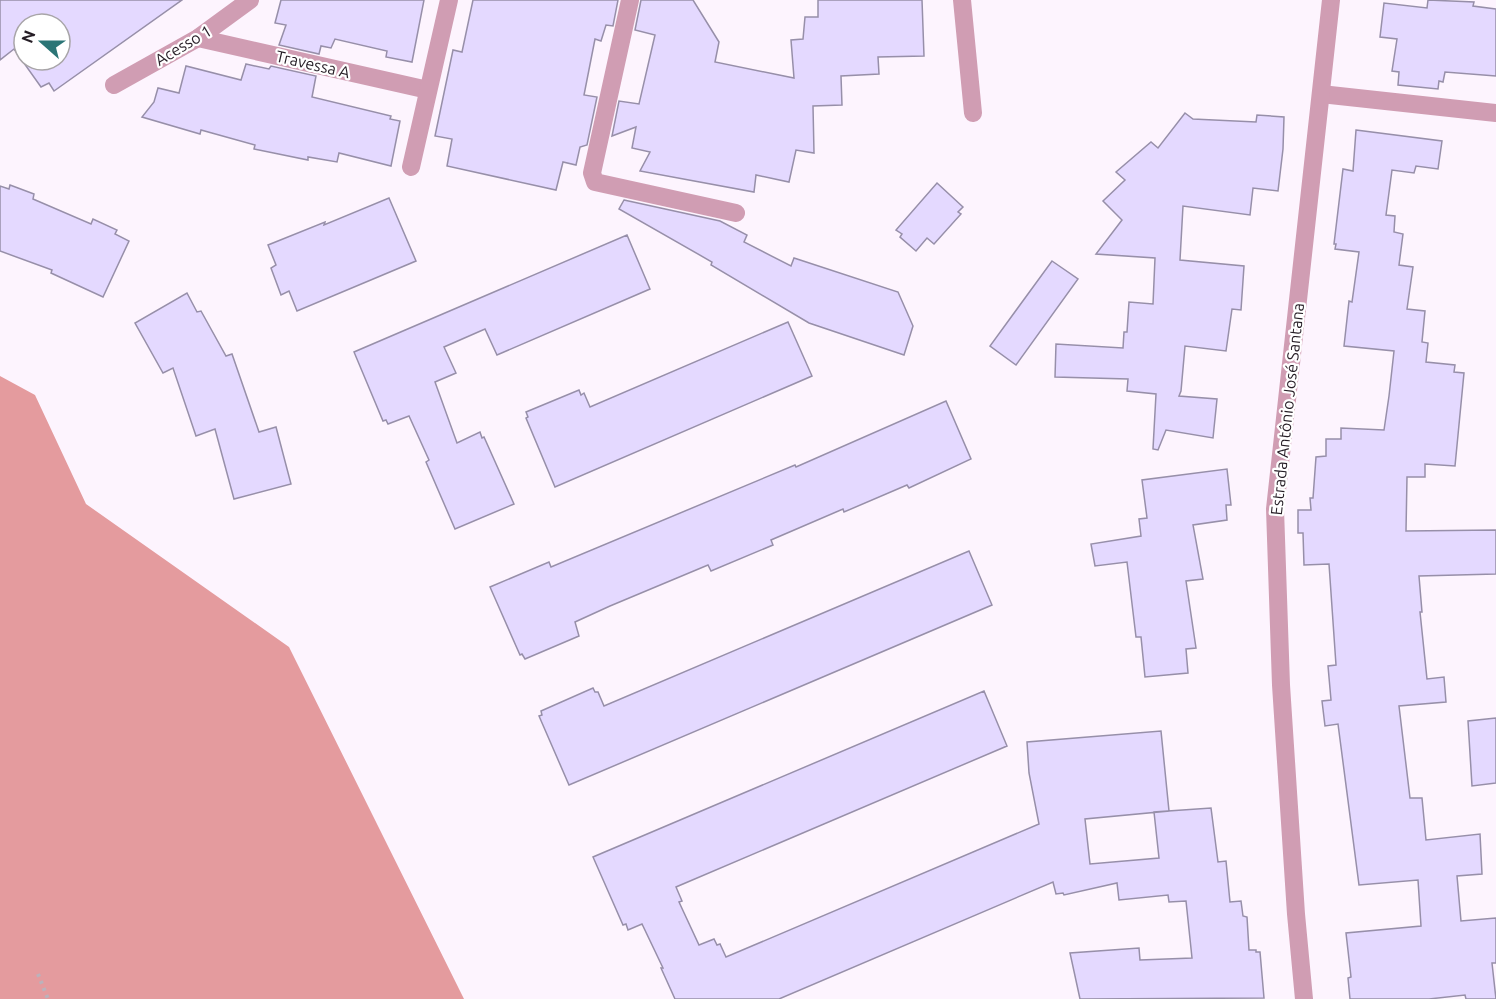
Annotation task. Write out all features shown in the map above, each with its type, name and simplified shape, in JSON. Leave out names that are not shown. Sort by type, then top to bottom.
[{"type":"street","name":"Acesso 1","points":[[114,85],[198,38],[250,0]]},
{"type":"street","points":[[411,167],[449,0]]},
{"type":"street","points":[[630,0],[592,172],[596,182],[736,213]]},
{"type":"street","points":[[963,0],[973,113]]},
{"type":"street","name":"Estrada Antônio José Santana","points":[[1304,999],[1281,685],[1275,509],[1331,0]]},
{"type":"street","name":"Travessa A","points":[[198,38],[428,90]]},
{"type":"street","points":[[1321,94],[1496,113]]},
{"type":"path","points":[[39,974],[48,999]]},
{"type":"shaded area","points":[[0,376],[35,395],[86,504],[289,647],[464,999],[0,999]]},
{"type":"building","points":[[0,0],[182,0],[54,91],[49,83],[41,87],[30,72],[72,72],[72,12],[12,12],[12,51],[0,60]]},
{"type":"building","points":[[281,0],[424,0],[412,62],[386,57],[387,51],[335,39],[331,48],[321,46],[319,54],[279,45],[286,25],[275,23]]},
{"type":"building","points":[[473,0],[618,0],[613,26],[606,25],[601,41],[595,39],[584,95],[597,97],[587,145],[580,147],[576,165],[563,162],[556,190],[447,166],[452,139],[435,136],[453,50],[462,52]]},
{"type":"building","points":[[641,0],[693,0],[719,42],[715,62],[794,78],[791,40],[803,39],[805,17],[818,17],[818,0],[922,0],[924,56],[878,57],[879,74],[841,76],[842,105],[813,106],[814,153],[796,150],[789,182],[756,175],[754,192],[640,171],[650,152],[632,148],[636,127],[612,136],[619,101],[639,104],[655,35],[635,30]]},
{"type":"building","points":[[1428,0],[1474,2],[1473,6],[1496,9],[1496,76],[1445,72],[1443,82],[1439,81],[1438,89],[1398,85],[1399,72],[1392,71],[1397,39],[1380,37],[1384,3],[1427,8]]},
{"type":"building","points":[[246,64],[269,69],[271,66],[316,76],[312,97],[391,116],[390,119],[400,121],[391,166],[339,153],[337,162],[308,157],[308,160],[254,149],[255,145],[201,130],[200,134],[142,117],[154,102],[158,88],[179,93],[186,66],[241,80]]},
{"type":"building","points":[[1185,113],[1193,119],[1256,122],[1257,115],[1284,117],[1283,149],[1278,191],[1253,188],[1250,215],[1183,206],[1180,260],[1244,266],[1241,310],[1232,309],[1226,351],[1185,346],[1179,396],[1217,399],[1213,438],[1166,430],[1158,450],[1153,449],[1156,394],[1127,391],[1128,379],[1055,377],[1056,344],[1123,348],[1124,332],[1127,332],[1129,302],[1153,304],[1155,258],[1096,254],[1122,220],[1103,201],[1125,180],[1116,172],[1151,142],[1158,148]]},
{"type":"building","points":[[1356,130],[1442,141],[1438,169],[1416,166],[1414,173],[1392,170],[1386,215],[1395,216],[1394,232],[1403,234],[1399,265],[1413,267],[1407,309],[1425,311],[1422,342],[1428,343],[1426,362],[1455,365],[1454,372],[1464,373],[1455,466],[1425,464],[1425,477],[1407,477],[1406,531],[1496,530],[1496,574],[1419,576],[1427,679],[1444,677],[1446,702],[1399,706],[1410,798],[1422,798],[1426,840],[1480,834],[1482,874],[1457,876],[1461,921],[1496,918],[1496,963],[1492,963],[1496,999],[1466,999],[1465,995],[1429,999],[1350,999],[1348,978],[1351,977],[1346,933],[1421,926],[1418,880],[1359,885],[1338,724],[1325,726],[1322,701],[1331,700],[1328,666],[1336,665],[1329,564],[1304,565],[1303,533],[1298,533],[1298,510],[1311,510],[1310,498],[1313,498],[1316,457],[1326,456],[1326,439],[1341,439],[1341,428],[1384,430],[1389,396],[1394,351],[1344,346],[1349,301],[1352,302],[1359,252],[1335,249],[1336,244],[1334,244],[1343,169],[1353,171]]},
{"type":"building","points":[[937,183],[963,207],[958,212],[961,214],[934,244],[927,238],[916,251],[900,237],[902,234],[896,230]]},
{"type":"building","points":[[10,185],[34,194],[33,199],[91,224],[93,219],[117,230],[115,234],[129,241],[103,297],[51,273],[52,270],[0,251],[0,186],[9,189]]},
{"type":"building","points":[[389,198],[416,261],[297,311],[289,291],[281,295],[271,268],[276,265],[268,245]]},
{"type":"building","points":[[624,200],[720,221],[747,235],[744,242],[791,266],[794,258],[898,292],[913,326],[904,355],[809,323],[711,265],[712,262],[619,209]]},
{"type":"building","points":[[627,235],[650,289],[497,355],[485,329],[444,347],[456,373],[435,382],[457,443],[480,432],[514,504],[455,529],[426,462],[429,460],[409,416],[388,424],[386,420],[383,421],[354,352]]},
{"type":"building","points":[[1052,261],[1078,279],[1016,365],[990,346]]},
{"type":"building","points":[[187,293],[197,312],[201,311],[226,356],[232,354],[259,432],[276,427],[291,484],[234,499],[215,429],[196,436],[173,368],[163,373],[135,323]]},
{"type":"building","points":[[788,322],[812,376],[555,487],[526,418],[528,417],[526,412],[579,390],[581,395],[584,393],[590,407]]},
{"type":"building","points":[[946,401],[971,459],[909,488],[907,485],[844,512],[843,509],[771,540],[773,545],[711,571],[708,565],[610,606],[575,622],[579,636],[525,659],[522,654],[520,655],[490,587],[549,562],[551,567],[795,465],[796,467]]},
{"type":"building","points":[[1227,469],[1231,505],[1226,505],[1227,520],[1193,525],[1203,579],[1186,581],[1196,648],[1186,649],[1188,673],[1145,677],[1141,637],[1136,637],[1127,562],[1095,566],[1091,544],[1141,536],[1139,519],[1147,518],[1142,480]]},
{"type":"building","points":[[969,551],[992,605],[569,785],[539,716],[542,715],[541,711],[593,688],[595,692],[598,692],[604,706]]},
{"type":"building","points":[[984,691],[1007,746],[676,887],[682,901],[679,902],[699,945],[714,939],[717,945],[720,944],[726,957],[1039,824],[1029,773],[1027,742],[1161,731],[1169,811],[1211,808],[1218,862],[1226,861],[1230,902],[1241,901],[1243,916],[1247,917],[1249,950],[1260,952],[1264,998],[1080,999],[1070,953],[1139,948],[1140,960],[1192,958],[1186,901],[1169,902],[1168,895],[1119,900],[1117,883],[1064,895],[1063,893],[1056,894],[1053,882],[779,999],[675,999],[642,924],[628,930],[626,924],[623,925],[593,857]],"holes":[[[1154,812],[1159,858],[1090,864],[1085,819]]]},
{"type":"building","points":[[1496,718],[1496,783],[1472,786],[1468,721]]}]
